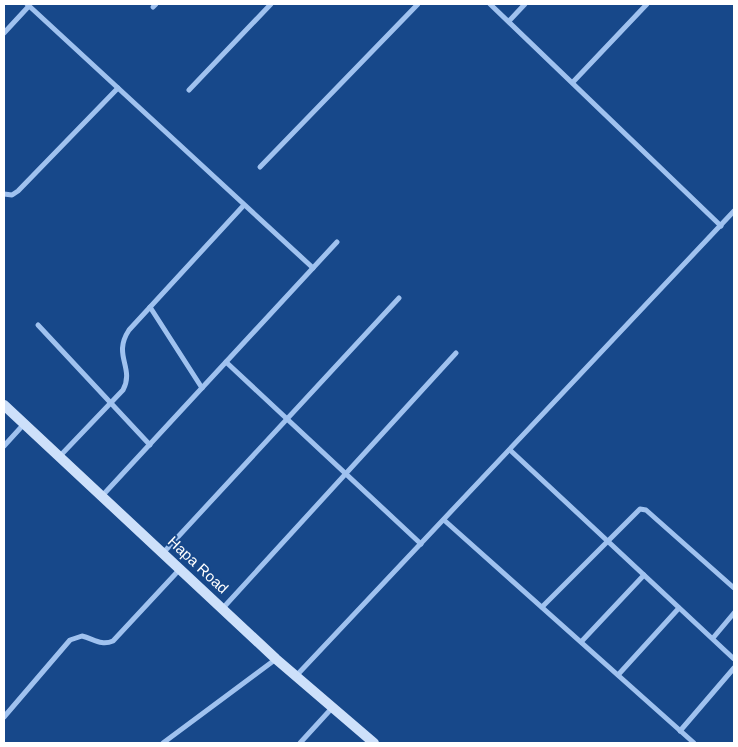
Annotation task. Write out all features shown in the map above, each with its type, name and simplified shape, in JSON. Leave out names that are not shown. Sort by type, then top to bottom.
[{"type":"street","points":[[189,90],[271,4]]},
{"type":"street","points":[[260,167],[418,4]]},
{"type":"street","points":[[490,4],[721,226]]},
{"type":"street","points":[[509,21],[525,4]]},
{"type":"street","points":[[573,82],[647,4]]},
{"type":"street","points":[[4,33],[28,5],[313,268]]},
{"type":"street","points":[[4,194],[12,195],[18,192],[118,88]]},
{"type":"street","points":[[59,457],[111,404],[126,384],[122,343],[129,330],[244,205]]},
{"type":"street","points":[[296,676],[734,211]]},
{"type":"street","points":[[102,496],[336,242]]},
{"type":"street","points":[[163,553],[399,298]]},
{"type":"street","points":[[150,307],[202,388]]},
{"type":"street","points":[[38,326],[150,445]]},
{"type":"street","points":[[223,608],[456,353]]},
{"type":"street","points":[[226,362],[421,544]]},
{"type":"street","name":"Hapa Road","points":[[4,406],[276,659],[374,743]]},
{"type":"street","points":[[4,446],[24,424]]},
{"type":"street","points":[[510,450],[734,659]]},
{"type":"street","points":[[542,606],[637,510],[644,509],[734,588]]},
{"type":"street","points":[[444,520],[694,743]]},
{"type":"street","points":[[4,718],[70,640],[82,636],[106,644],[113,641],[180,569]]},
{"type":"street","points":[[581,642],[644,575]]},
{"type":"street","points":[[618,675],[679,608]]},
{"type":"street","points":[[713,638],[734,613]]},
{"type":"street","points":[[163,743],[276,659]]},
{"type":"street","points":[[680,731],[734,668]]},
{"type":"street","points":[[300,743],[332,708]]}]
